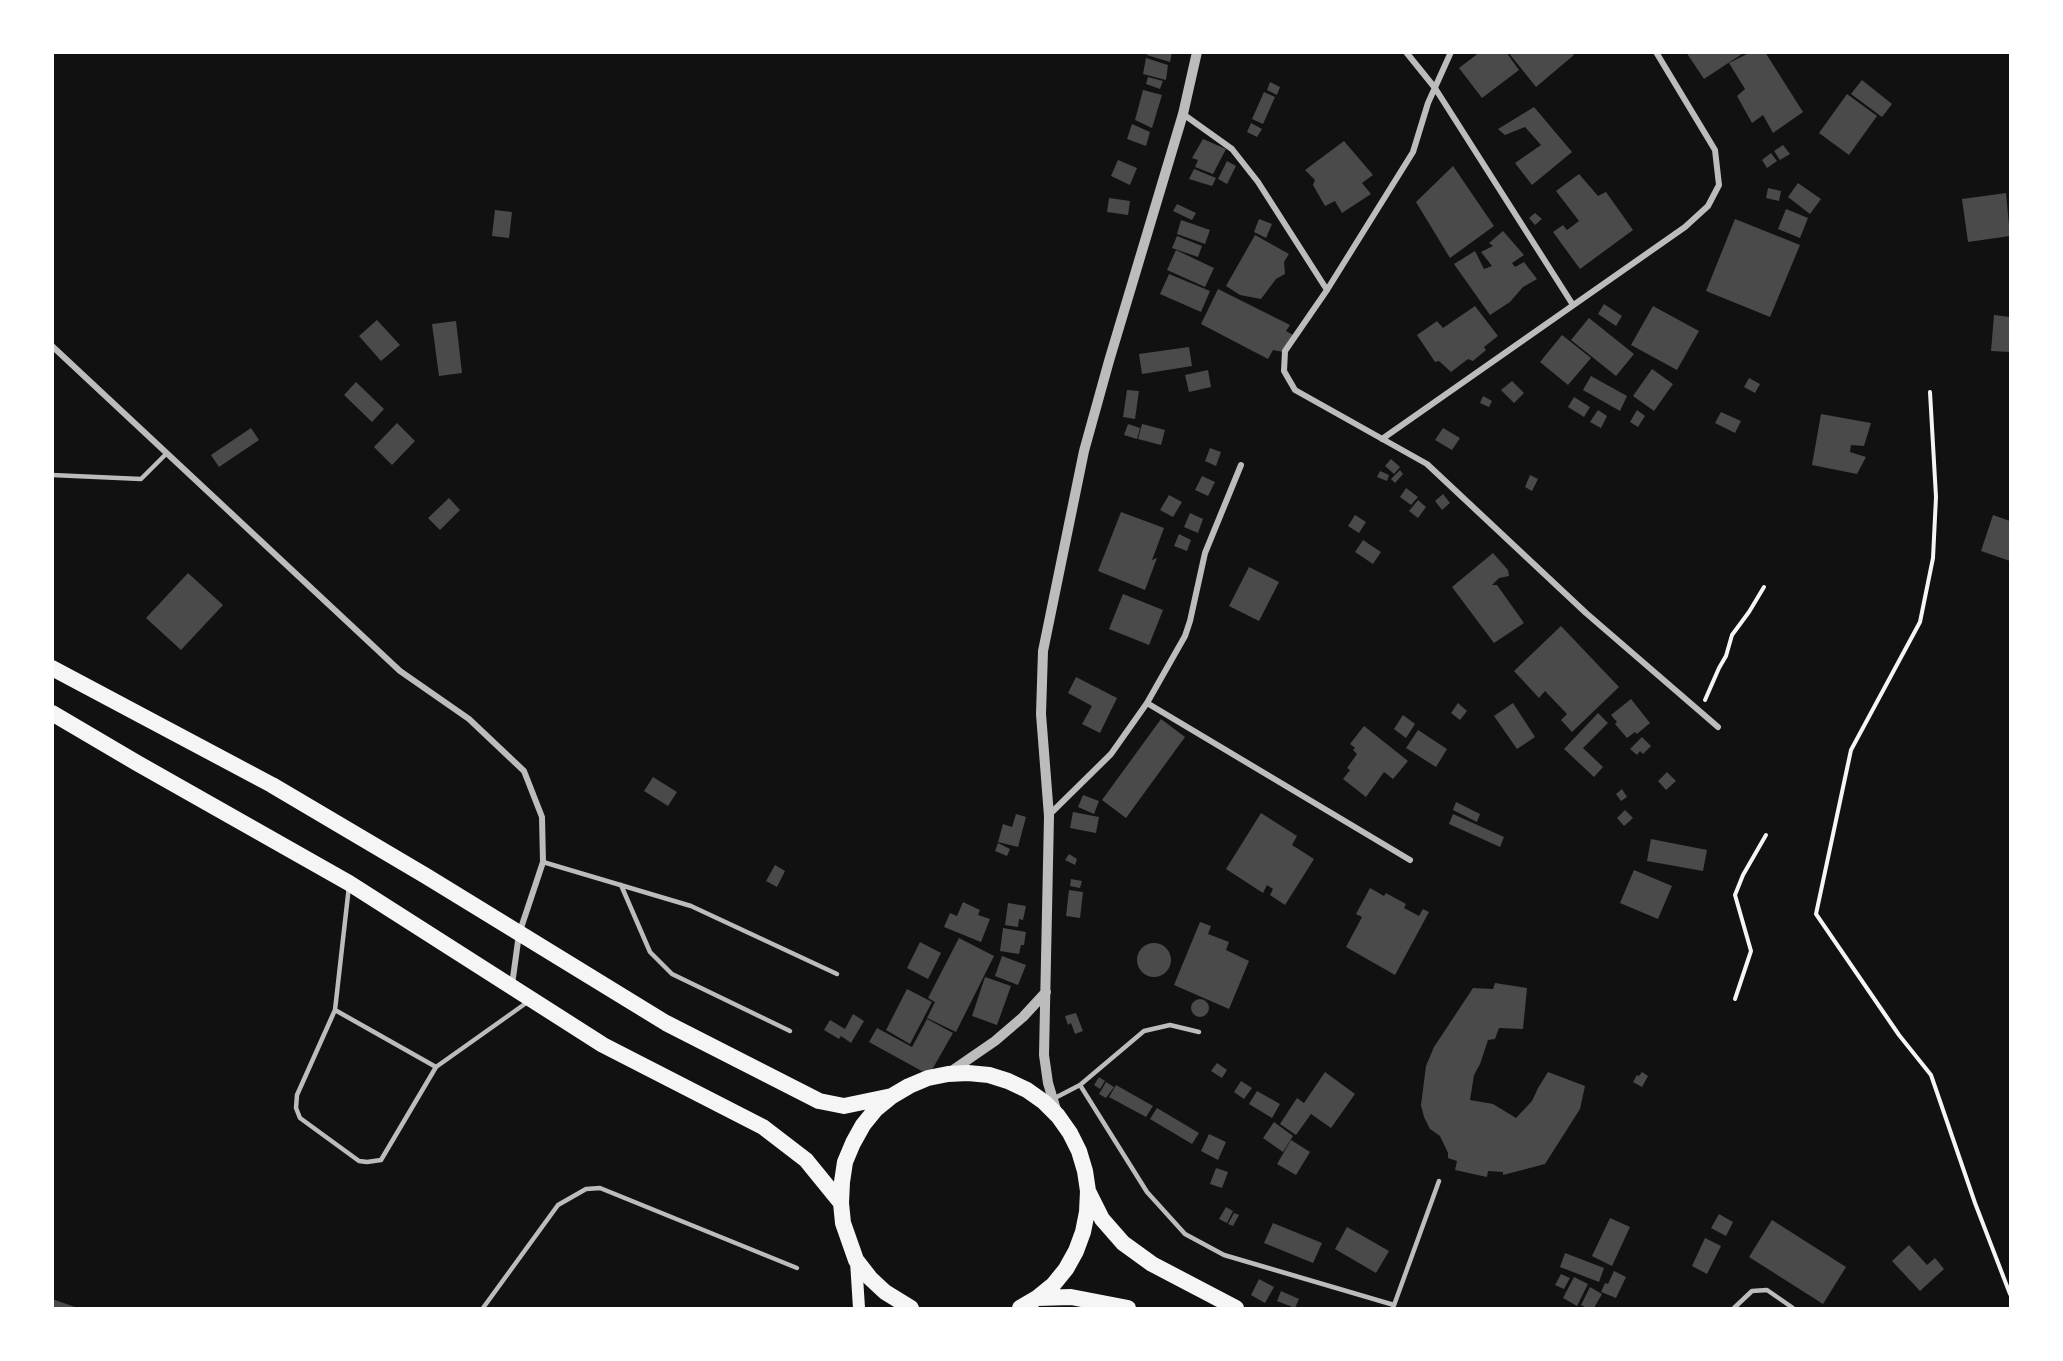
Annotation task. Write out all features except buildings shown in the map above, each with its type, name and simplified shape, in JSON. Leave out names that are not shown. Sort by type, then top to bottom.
[{"type":"highway","points":[[52,668],[272,785],[666,1023],[819,1101],[844,1106],[892,1096]]},
{"type":"highway","points":[[52,713],[349,883],[603,1045],[763,1127],[806,1160],[841,1203]]},
{"type":"highway","points":[[911,1308],[885,1292],[856,1260],[843,1223],[841,1203],[845,1162],[863,1125],[892,1096],[928,1078],[968,1073],[989,1075],[1008,1081],[1035,1096],[1058,1116],[1070,1133],[1085,1171],[1088,1191],[1083,1232],[1076,1251],[1066,1269],[1053,1285],[1020,1308]]},
{"type":"highway","points":[[1088,1191],[1102,1219],[1123,1243],[1152,1264],[1236,1308]]},
{"type":"highway","points":[[1037,1298],[1071,1297],[1128,1308]]},
{"type":"main road","points":[[856,1260],[859,1308]]},
{"type":"street","points":[[1058,1116],[1048,1083],[1044,1054],[1049,816],[1041,714],[1043,651],[1084,451],[1183,114],[1197,52]]},
{"type":"street","points":[[1406,52],[1435,88],[1573,305]]},
{"type":"street","points":[[1451,52],[1435,88],[1413,152],[1286,351],[1284,371],[1294,390],[1427,464],[1586,613],[1718,727]]},
{"type":"street","points":[[1382,439],[1685,227],[1708,206],[1719,185],[1715,150],[1656,52]]},
{"type":"street","points":[[1183,114],[1232,149],[1258,182],[1327,290]]},
{"type":"street","points":[[52,346],[400,671],[469,719],[524,771],[542,817],[543,862],[519,934],[512,988]]},
{"type":"street","points":[[1049,816],[1112,754],[1147,704],[1185,636],[1205,553],[1241,465]]},
{"type":"street","points":[[1147,704],[1410,860]]},
{"type":"street","points":[[948,1074],[995,1041],[1023,1017],[1046,992]]},
{"type":"lane","points":[[52,475],[141,478],[166,454]]},
{"type":"lane","points":[[543,862],[691,906],[837,974]]},
{"type":"lane","points":[[349,883],[335,1010],[297,1095],[296,1108],[300,1118],[359,1161],[381,1160],[436,1067],[531,1000]]},
{"type":"lane","points":[[621,885],[650,952],[672,974],[790,1031]]},
{"type":"lane","points":[[335,1010],[436,1067]]},
{"type":"lane","points":[[1053,1099],[1080,1085],[1144,1031],[1170,1025],[1199,1032]]},
{"type":"lane","points":[[1080,1085],[1147,1192],[1185,1234],[1224,1255],[1394,1307],[1439,1181]]},
{"type":"lane","points":[[483,1308],[558,1205],[586,1189],[600,1188],[797,1268]]},
{"type":"lane","points":[[1734,1308],[1752,1291],[1767,1290],[1793,1308]]},
{"type":"path","points":[[1930,392],[1936,497],[1933,558],[1920,622],[1851,750],[1816,914],[1899,1035],[1931,1075],[1975,1203],[2010,1294]]},
{"type":"path","points":[[1702,714],[1719,668],[1726,656],[1732,635],[1764,587]]},
{"type":"path","points":[[1735,999],[1751,951],[1735,895],[1743,875],[1766,835]]}]
